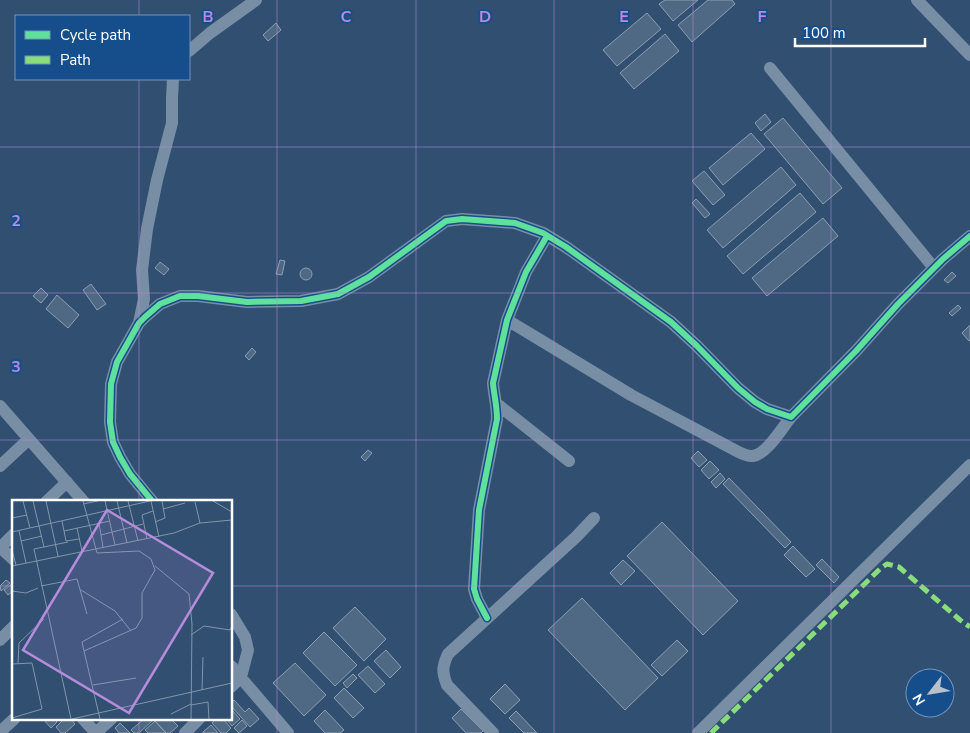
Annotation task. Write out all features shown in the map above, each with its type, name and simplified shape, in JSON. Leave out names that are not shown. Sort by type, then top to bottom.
[{"type":"street","points":[[190,50],[210,33],[256,0]]},
{"type":"street","points":[[917,0],[970,55]]},
{"type":"street","points":[[770,68],[934,268]]},
{"type":"street","points":[[152,500],[130,474],[113,442],[110,422],[111,384],[117,362],[139,323],[144,299],[142,270],[147,229],[157,180],[172,123],[173,80]]},
{"type":"street","points":[[139,323],[160,304],[180,296],[198,296],[247,302],[300,301],[338,294],[369,277],[446,222],[462,219],[515,223],[547,236],[597,268],[671,322],[738,388],[755,402],[767,409],[791,417]]},
{"type":"street","points":[[487,618],[474,589],[479,510],[497,419],[493,383],[507,320],[526,272],[547,236]]},
{"type":"street","points":[[507,320],[631,395],[731,448],[748,456],[754,456],[764,451],[791,417],[856,352],[898,304],[970,236]]},
{"type":"street","points":[[496,404],[569,461]]},
{"type":"street","points":[[0,406],[82,500]]},
{"type":"street","points":[[0,466],[29,439]]},
{"type":"street","points":[[698,733],[970,465]]},
{"type":"street","points":[[48,500],[67,482]]},
{"type":"street","points":[[493,733],[448,685],[443,675],[443,664],[448,654],[576,537],[594,518]]},
{"type":"street","points":[[12,536],[0,547],[12,558]]},
{"type":"street","points":[[232,616],[245,637],[248,650],[241,677],[232,686]]},
{"type":"street","points":[[0,640],[12,628]]},
{"type":"street","points":[[232,667],[287,733]]},
{"type":"street","points":[[84,720],[96,733],[111,720]]},
{"type":"street","points":[[185,733],[198,720]]},
{"type":"building","points":[[665,0],[698,0],[673,21],[659,4]]},
{"type":"building","points":[[708,0],[732,0],[735,4],[692,42],[678,25]]},
{"type":"building","points":[[647,13],[661,29],[617,66],[603,50]]},
{"type":"building","points":[[276,23],[281,30],[268,41],[263,35]]},
{"type":"building","points":[[665,34],[679,51],[634,89],[620,73]]},
{"type":"building","points":[[765,114],[771,122],[761,131],[755,123]]},
{"type":"building","points":[[783,118],[842,188],[823,204],[764,134]]},
{"type":"building","points":[[751,133],[765,149],[723,185],[709,168]]},
{"type":"building","points":[[781,167],[796,185],[723,248],[707,230]]},
{"type":"building","points":[[704,171],[725,195],[713,205],[692,181]]},
{"type":"building","points":[[800,193],[816,212],[743,274],[727,256]]},
{"type":"building","points":[[696,199],[710,214],[705,218],[692,203]]},
{"type":"building","points":[[823,218],[838,236],[767,296],[752,278]]},
{"type":"building","points":[[280,260],[285,261],[282,275],[276,274]]},
{"type":"building","points":[[160,262],[169,269],[164,275],[155,268]]},
{"type":"building","points":[[306,268],[312,274],[306,280],[300,274]]},
{"type":"building","points":[[952,272],[956,276],[948,283],[944,280]]},
{"type":"building","points":[[91,284],[106,304],[97,310],[83,290]]},
{"type":"building","points":[[41,288],[48,295],[41,303],[33,296]]},
{"type":"building","points":[[57,295],[79,315],[68,328],[46,309]]},
{"type":"building","points":[[958,305],[961,308],[952,316],[949,313]]},
{"type":"building","points":[[970,325],[970,340],[969,341],[962,333]]},
{"type":"building","points":[[252,348],[256,352],[249,360],[245,356]]},
{"type":"building","points":[[368,450],[372,453],[365,461],[361,457]]},
{"type":"building","points":[[698,451],[707,460],[699,467],[691,458]]},
{"type":"building","points":[[710,461],[719,470],[709,479],[701,470]]},
{"type":"building","points":[[720,473],[725,479],[716,488],[711,482]]},
{"type":"building","points":[[729,478],[791,542],[785,548],[723,484]]},
{"type":"building","points":[[662,522],[738,601],[703,635],[627,556]]},
{"type":"building","points":[[793,546],[815,569],[806,577],[784,555]]},
{"type":"building","points":[[822,559],[839,577],[834,583],[816,565]]},
{"type":"building","points":[[623,560],[635,571],[621,585],[610,573]]},
{"type":"building","points":[[6,580],[10,583],[1,591],[0,586]]},
{"type":"building","points":[[12,584],[12,592],[8,595],[4,590]]},
{"type":"building","points":[[582,598],[658,678],[625,710],[548,630]]},
{"type":"building","points":[[355,607],[386,639],[364,661],[333,628]]},
{"type":"building","points":[[324,632],[357,665],[335,686],[303,653]]},
{"type":"building","points":[[677,640],[688,651],[662,676],[651,665]]},
{"type":"building","points":[[386,650],[401,667],[390,678],[374,661]]},
{"type":"building","points":[[295,663],[326,695],[304,716],[273,683]]},
{"type":"building","points":[[368,666],[385,684],[375,693],[358,675]]},
{"type":"building","points":[[353,674],[357,678],[347,688],[343,683]]},
{"type":"building","points":[[505,684],[520,700],[505,714],[490,699]]},
{"type":"building","points":[[344,688],[364,708],[353,718],[334,698]]},
{"type":"building","points":[[234,700],[245,712],[249,708],[259,719],[250,727],[232,707]]},
{"type":"building","points":[[461,709],[483,731],[481,733],[466,733],[452,718]]},
{"type":"building","points":[[232,710],[240,719],[232,726],[227,720],[232,720]]},
{"type":"building","points":[[325,710],[344,730],[340,733],[325,733],[314,721]]},
{"type":"building","points":[[516,711],[537,733],[524,733],[509,718]]},
{"type":"building","points":[[44,720],[56,720],[57,722],[51,728]]},
{"type":"building","points":[[63,720],[72,720],[75,724],[65,733],[61,733],[56,727]]},
{"type":"building","points":[[143,720],[152,721],[139,733],[134,733],[131,730]]},
{"type":"building","points":[[172,720],[178,726],[170,733],[166,733],[155,721]]},
{"type":"building","points":[[215,720],[224,720],[231,728],[226,733],[221,733],[212,723]]},
{"type":"building","points":[[242,720],[247,726],[239,733],[234,728]]},
{"type":"building","points":[[155,721],[166,733],[148,733],[145,730]]},
{"type":"building","points":[[120,723],[130,733],[119,733],[115,728]]},
{"type":"building","points":[[211,725],[218,733],[203,733],[203,732]]},
{"type":"marked path","points":[[711,733],[887,564],[899,567],[970,627]]},
{"type":"cycle path","points":[[151,500],[130,474],[113,442],[110,422],[111,384],[117,362],[139,323],[160,304],[180,296],[198,296],[247,302],[301,301],[338,294],[369,277],[446,221],[462,219],[515,223],[543,233],[566,247],[671,322],[738,388],[755,402],[767,409],[791,417],[856,351],[898,304],[943,259],[970,236]]},
{"type":"cycle path","points":[[487,618],[474,589],[479,510],[497,419],[493,383],[507,320],[526,272],[547,236]]}]
